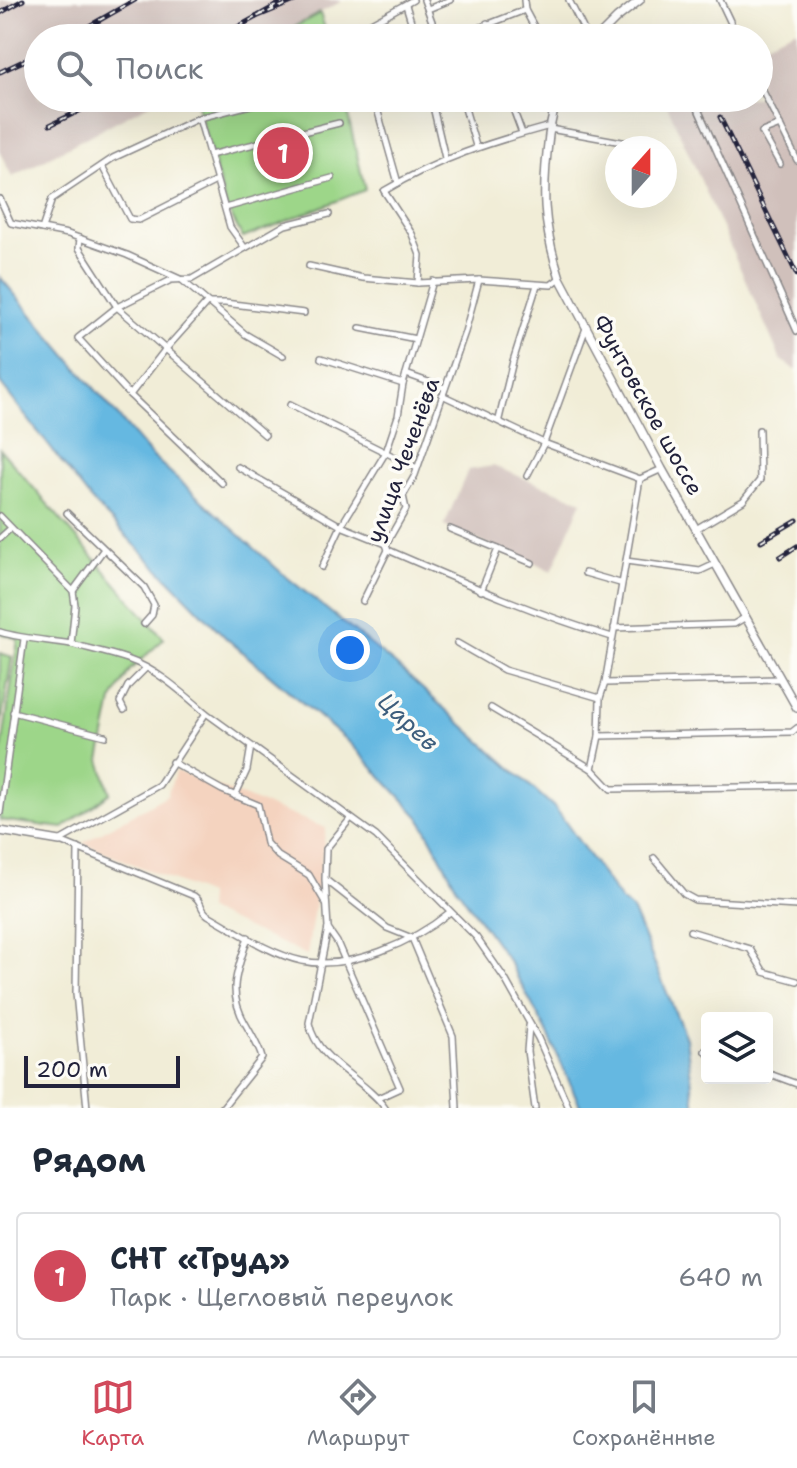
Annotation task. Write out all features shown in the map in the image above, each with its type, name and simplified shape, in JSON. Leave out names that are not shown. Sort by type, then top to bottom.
[{"type":"street","points":[[369,24],[413,0]]},
{"type":"street","points":[[424,0],[433,24]]},
{"type":"street","points":[[428,9],[450,0]]},
{"type":"street","points":[[524,0],[532,24]]},
{"type":"street","points":[[569,0],[581,24]]},
{"type":"street","points":[[611,24],[640,0]]},
{"type":"street","points":[[720,0],[731,24]]},
{"type":"street","points":[[406,4],[412,24]]},
{"type":"street","points":[[487,23],[525,10]]},
{"type":"street","points":[[773,111],[797,160]]},
{"type":"street","points":[[42,229],[52,199],[102,166],[199,118],[223,112]]},
{"type":"street","points":[[378,112],[398,183]]},
{"type":"street","points":[[434,112],[445,158]]},
{"type":"street","points":[[466,112],[476,146]]},
{"type":"street","points":[[514,112],[522,133]]},
{"type":"street","name":"Фунтовское шоссе","points":[[554,112],[544,176],[543,206],[550,247],[560,278],[662,469],[796,704]]},
{"type":"street","points":[[699,112],[797,331]]},
{"type":"street","points":[[199,118],[230,227],[245,248]]},
{"type":"street","points":[[210,155],[339,123]]},
{"type":"street","points":[[780,125],[762,132],[780,164]]},
{"type":"street","points":[[418,283],[420,255],[412,234],[384,191],[445,158],[522,133],[550,127],[605,138]]},
{"type":"street","points":[[102,166],[130,219],[139,220],[216,181]]},
{"type":"street","points":[[225,208],[332,178]]},
{"type":"street","points":[[0,199],[11,223],[80,238],[182,280],[245,334],[283,356]]},
{"type":"street","points":[[222,483],[130,395],[78,338],[117,307],[171,280],[192,279],[285,225],[329,214]]},
{"type":"street","points":[[80,238],[79,248],[117,307],[265,435]]},
{"type":"street","points":[[309,266],[363,278],[418,283],[479,280],[551,285],[560,278]]},
{"type":"street","name":"улица Чеченёва","points":[[363,601],[406,509],[403,496],[417,468],[444,392],[479,280]]},
{"type":"street","points":[[322,567],[341,526],[386,452],[433,281]]},
{"type":"street","points":[[499,419],[537,285]]},
{"type":"street","points":[[130,395],[207,303],[304,313]]},
{"type":"street","points":[[360,328],[416,339]]},
{"type":"street","points":[[527,476],[544,443],[586,328]]},
{"type":"street","points":[[321,358],[403,384]]},
{"type":"street","points":[[406,374],[544,443],[640,479],[662,469]]},
{"type":"street","points":[[290,405],[417,468]]},
{"type":"street","points":[[696,529],[743,501],[760,480],[759,430]]},
{"type":"street","points":[[238,467],[341,526],[481,591],[612,637]]},
{"type":"street","points":[[592,769],[599,736],[600,698],[640,479]]},
{"type":"street","points":[[67,513],[144,587],[154,605],[152,615],[144,624]]},
{"type":"street","points":[[0,516],[73,591],[75,605],[71,644]]},
{"type":"street","points":[[0,538],[11,528]]},
{"type":"street","points":[[450,529],[532,563]]},
{"type":"street","points":[[73,591],[104,549]]},
{"type":"street","points":[[481,591],[498,549]]},
{"type":"street","points":[[626,561],[700,571],[715,564]]},
{"type":"street","points":[[585,573],[620,583]]},
{"type":"street","points":[[614,628],[734,624],[746,617]]},
{"type":"street","points":[[0,632],[24,639],[71,644],[129,659],[146,668],[351,818],[403,862],[483,948],[505,979],[569,1108]]},
{"type":"street","points":[[0,813],[24,639]]},
{"type":"street","points":[[457,643],[504,670],[600,698]]},
{"type":"street","points":[[124,710],[120,702],[128,686],[146,668]]},
{"type":"street","points":[[605,683],[781,679]]},
{"type":"street","points":[[491,708],[592,769],[611,789],[797,786]]},
{"type":"street","points":[[13,712],[105,736]]},
{"type":"street","points":[[60,841],[159,785],[206,713]]},
{"type":"street","points":[[599,736],[792,732],[797,728]]},
{"type":"street","points":[[235,796],[247,770],[251,746]]},
{"type":"street","points":[[172,762],[258,805],[266,843],[278,856],[309,875],[326,905]]},
{"type":"street","points":[[351,818],[326,849],[328,928],[311,1007],[311,1030],[336,1064],[378,1098],[385,1108]]},
{"type":"street","points":[[0,831],[60,841],[194,896],[199,899],[204,912],[300,961],[319,963],[378,952],[412,938],[450,912]]},
{"type":"street","points":[[78,848],[76,993],[87,1108]]},
{"type":"street","points":[[654,858],[684,894],[695,900],[797,906]]},
{"type":"street","points":[[325,879],[387,928],[412,938],[453,1036],[457,1108]]},
{"type":"street","points":[[328,928],[345,959],[400,1088],[378,1098]]},
{"type":"street","points":[[690,931],[750,949],[764,972],[797,981]]},
{"type":"street","points":[[222,1108],[262,1058],[233,995],[248,937]]},
{"type":"street","points":[[529,1025],[527,1051],[535,1108]]},
{"type":"street","points":[[773,1075],[797,1084]]},
{"type":"shaded area","points":[[0,0],[344,0],[299,24],[24,24],[24,112],[134,112],[12,177],[0,152]]},
{"type":"shaded area","points":[[797,29],[797,371],[781,360],[670,112],[773,112],[773,40]]},
{"type":"shaded area","points":[[493,466],[582,501],[552,571],[444,526],[468,470]]},
{"type":"shaded area","points":[[176,771],[326,828],[307,955],[207,910],[208,895],[83,843],[167,795]]},
{"type":"green space","points":[[320,13],[324,24],[299,24]]},
{"type":"green space","points":[[199,112],[347,112],[365,190],[243,238],[226,206]]},
{"type":"green space","points":[[0,449],[164,639],[130,670],[112,701],[100,760],[110,793],[63,828],[0,820],[0,762],[18,639],[0,633]]},
{"type":"green space","points":[[0,653],[12,657],[0,730]]},
{"type":"water","name":"Царев","points":[[0,277],[150,454],[283,574],[396,665],[556,809],[622,902],[632,909],[686,1038],[695,1108],[581,1108],[548,1034],[509,962],[457,888],[420,818],[351,744],[226,638],[92,501],[0,383]]},
{"type":"railway","points":[[0,13],[23,0]]},
{"type":"railway","points":[[93,24],[135,0]]},
{"type":"railway","points":[[286,0],[256,17],[297,0]]},
{"type":"railway","points":[[243,24],[256,17]]},
{"type":"railway","points":[[0,72],[24,61]]},
{"type":"railway","points":[[50,125],[77,112]]},
{"type":"railway","points":[[720,117],[797,275]]},
{"type":"railway","points":[[761,541],[797,520]]},
{"type":"railway","points":[[780,557],[797,546]]},
{"type":"place","name":"СНТ «Труд»","points":[[283,153]]}]
